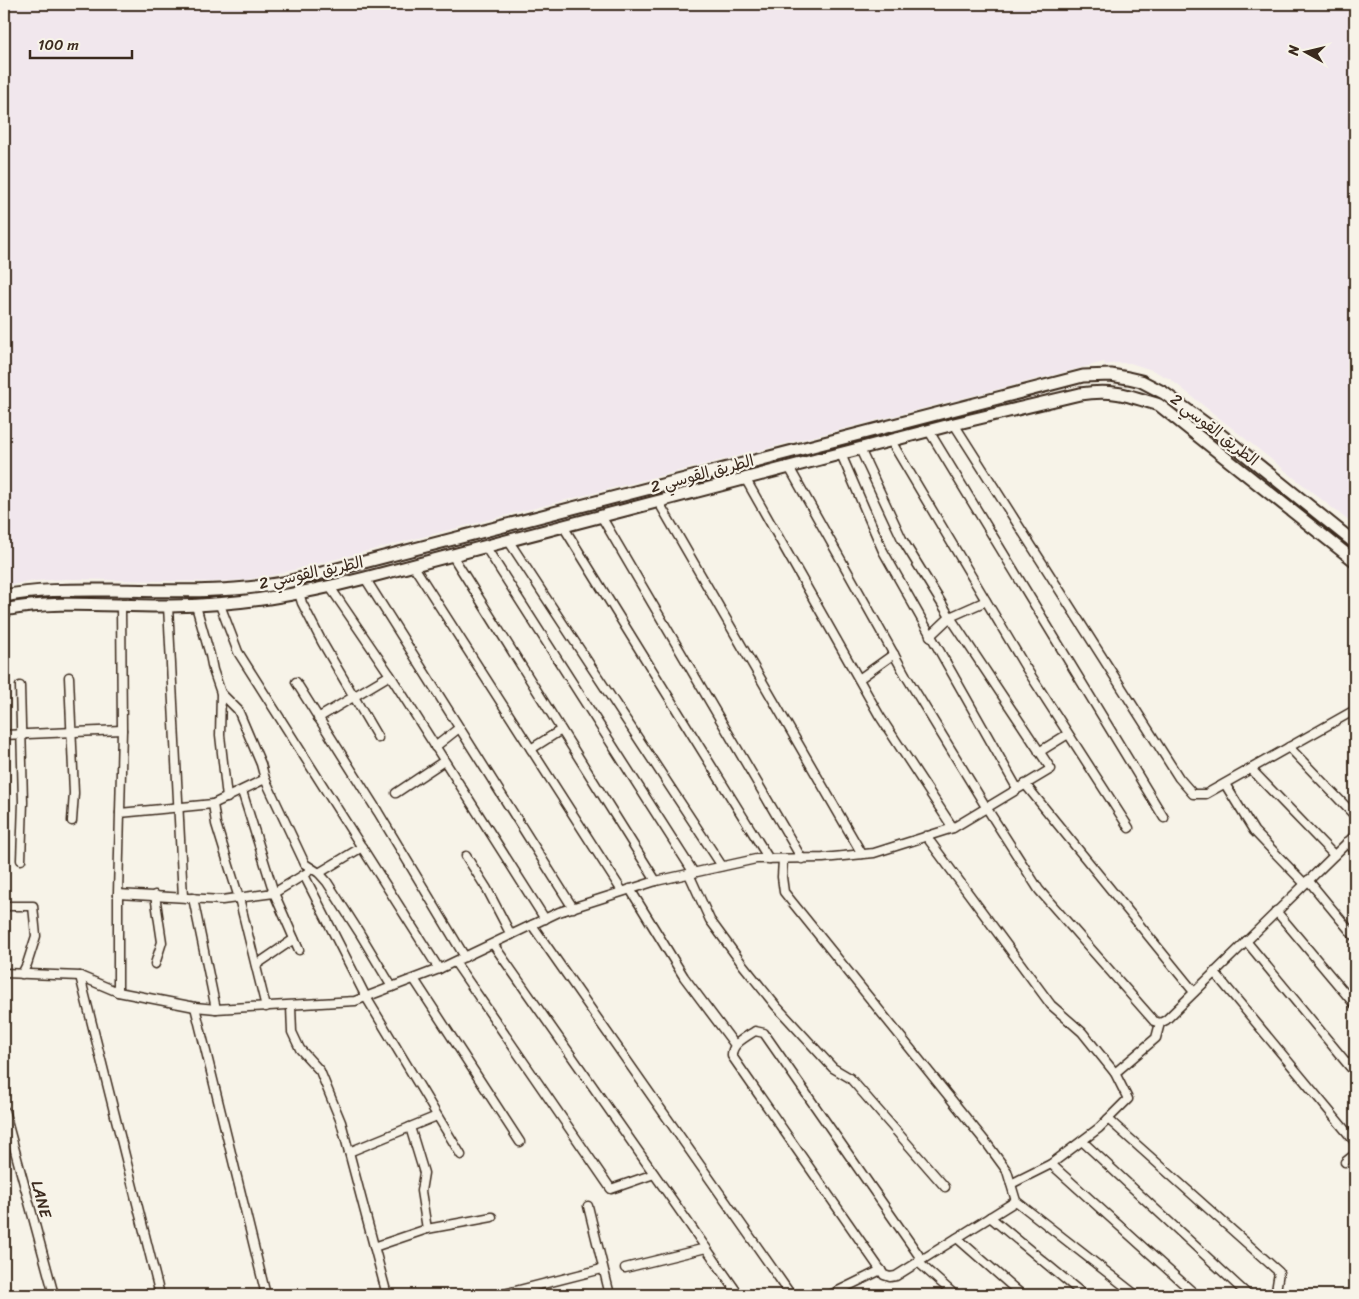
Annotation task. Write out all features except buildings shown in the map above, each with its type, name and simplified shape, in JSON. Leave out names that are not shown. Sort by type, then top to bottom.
[{"type":"highway","name":"الطريق القوسي 2","points":[[4,596],[41,591],[218,591],[282,583],[1083,376],[1111,375],[1141,381],[1164,393],[1221,435],[1355,543]]},
{"type":"highway","name":"الطريق القوسي 2","points":[[4,610],[36,605],[220,605],[299,594],[954,424],[1100,391],[1128,394],[1159,405],[1355,561]]},
{"type":"highway","points":[[661,485],[661,500]]},
{"type":"highway","points":[[640,491],[643,496],[642,505]]},
{"type":"street","points":[[954,424],[1186,787],[1193,794],[1206,794],[1353,711]]},
{"type":"street","points":[[928,431],[1164,818]]},
{"type":"street","points":[[891,441],[1026,668],[1129,828]]},
{"type":"street","points":[[4,973],[80,976],[118,992],[195,1007],[216,1009],[355,1001],[439,969],[545,919],[656,881],[756,859],[823,858],[874,852],[953,828],[1051,769],[950,617],[902,539],[860,449]]},
{"type":"street","points":[[841,454],[883,551],[1018,788]]},
{"type":"street","points":[[789,467],[894,654],[986,808],[1039,890],[1154,1022],[1160,1024]]},
{"type":"street","points":[[745,478],[880,716],[953,828]]},
{"type":"street","points":[[661,500],[862,854]]},
{"type":"street","points":[[601,516],[802,858]]},
{"type":"street","points":[[563,526],[770,859]]},
{"type":"street","points":[[508,540],[722,866]]},
{"type":"street","points":[[485,546],[691,873],[710,920],[776,1006],[833,1068],[850,1078],[945,1187]]},
{"type":"street","points":[[452,555],[656,881]]},
{"type":"street","points":[[413,565],[531,749],[684,977],[735,1045]]},
{"type":"street","points":[[365,578],[573,908]]},
{"type":"street","points":[[330,586],[390,675],[545,919]]},
{"type":"street","points":[[299,594],[322,642],[378,738]]},
{"type":"street","points":[[930,636],[950,617],[986,601]]},
{"type":"street","points":[[118,992],[122,730],[121,604]]},
{"type":"street","points":[[220,605],[238,652],[439,969]]},
{"type":"street","points":[[168,606],[183,897]]},
{"type":"street","points":[[196,606],[221,693],[220,735],[227,798]]},
{"type":"street","points":[[859,679],[894,654]]},
{"type":"street","points":[[318,718],[390,675]]},
{"type":"street","points":[[69,677],[74,793],[72,821]]},
{"type":"street","points":[[296,682],[378,812],[464,957]]},
{"type":"street","points":[[20,686],[23,802],[21,860]]},
{"type":"street","points":[[221,693],[238,710],[261,764],[264,779],[305,864],[316,872],[360,932],[392,987]]},
{"type":"street","points":[[435,747],[459,728]]},
{"type":"street","points":[[4,735],[122,730]]},
{"type":"street","points":[[531,749],[561,730]]},
{"type":"street","points":[[1040,752],[1068,734]]},
{"type":"street","points":[[1289,747],[1355,816]]},
{"type":"street","points":[[396,794],[444,761]]},
{"type":"street","points":[[1251,769],[1334,855]]},
{"type":"street","points":[[120,813],[213,804],[264,779]]},
{"type":"street","points":[[1025,784],[1194,992]]},
{"type":"street","points":[[1225,784],[1254,831],[1306,882],[1355,937]]},
{"type":"street","points":[[242,791],[274,893],[299,950]]},
{"type":"street","points":[[213,804],[216,824],[239,898],[266,1007]]},
{"type":"street","points":[[1115,1073],[1156,1038],[1160,1024],[1355,835]]},
{"type":"street","points":[[926,836],[1052,1005],[1082,1032],[1115,1073],[1128,1099],[1099,1128],[1051,1164],[1011,1184]]},
{"type":"street","points":[[1348,842],[1355,851]]},
{"type":"street","points":[[118,894],[222,900],[274,893],[304,875],[316,872],[362,847]]},
{"type":"street","points":[[466,856],[487,889],[511,935]]},
{"type":"street","points":[[783,859],[782,878],[784,892],[988,1145],[1007,1171],[1016,1201],[1136,1295]]},
{"type":"street","points":[[304,875],[366,997],[461,1155]]},
{"type":"street","points":[[155,895],[162,942],[155,964]]},
{"type":"street","points":[[194,898],[216,1009]]},
{"type":"street","points":[[4,906],[32,906],[36,936],[22,974]]},
{"type":"street","points":[[1276,910],[1355,1004]]},
{"type":"street","points":[[532,925],[791,1295]]},
{"type":"street","points":[[256,965],[294,939]]},
{"type":"street","points":[[1246,940],[1355,1073]]},
{"type":"street","points":[[493,944],[739,1295]]},
{"type":"street","points":[[455,962],[611,1189],[654,1174]]},
{"type":"street","points":[[1214,972],[1355,1142]]},
{"type":"street","points":[[80,976],[160,1295]]},
{"type":"street","points":[[414,979],[520,1142]]},
{"type":"street","points":[[291,1006],[292,1032],[300,1049],[320,1071],[341,1122],[387,1295]]},
{"type":"street","points":[[195,1007],[266,1295]]},
{"type":"street","points":[[956,1295],[920,1261],[764,1032],[755,1031],[735,1045],[732,1056],[884,1275],[896,1276],[920,1261],[957,1238],[990,1217],[1016,1201]]},
{"type":"street","name":"LANE","points":[[4,1110],[54,1295]]},
{"type":"street","points":[[349,1152],[437,1116]]},
{"type":"street","points":[[1108,1120],[1279,1272],[1275,1294]]},
{"type":"street","points":[[410,1127],[424,1173],[421,1191],[427,1229]]},
{"type":"street","points":[[1082,1141],[1248,1295]]},
{"type":"street","points":[[1345,1162],[1355,1154]]},
{"type":"street","points":[[1051,1164],[1196,1295]]},
{"type":"street","points":[[588,1206],[602,1269],[610,1295]]},
{"type":"street","points":[[374,1247],[427,1229],[492,1216]]},
{"type":"street","points":[[990,1217],[1084,1295]]},
{"type":"street","points":[[957,1238],[1022,1295]]},
{"type":"street","points":[[624,1268],[706,1248]]},
{"type":"street","points":[[500,1295],[602,1269]]},
{"type":"street","points":[[830,1295],[881,1270]]},
{"type":"shaded area","points":[[4,4],[1355,4],[1355,526],[1170,379],[1152,370],[1130,363],[1105,365],[1104,362],[274,575],[245,580],[212,582],[67,579],[35,581],[4,586]]}]
